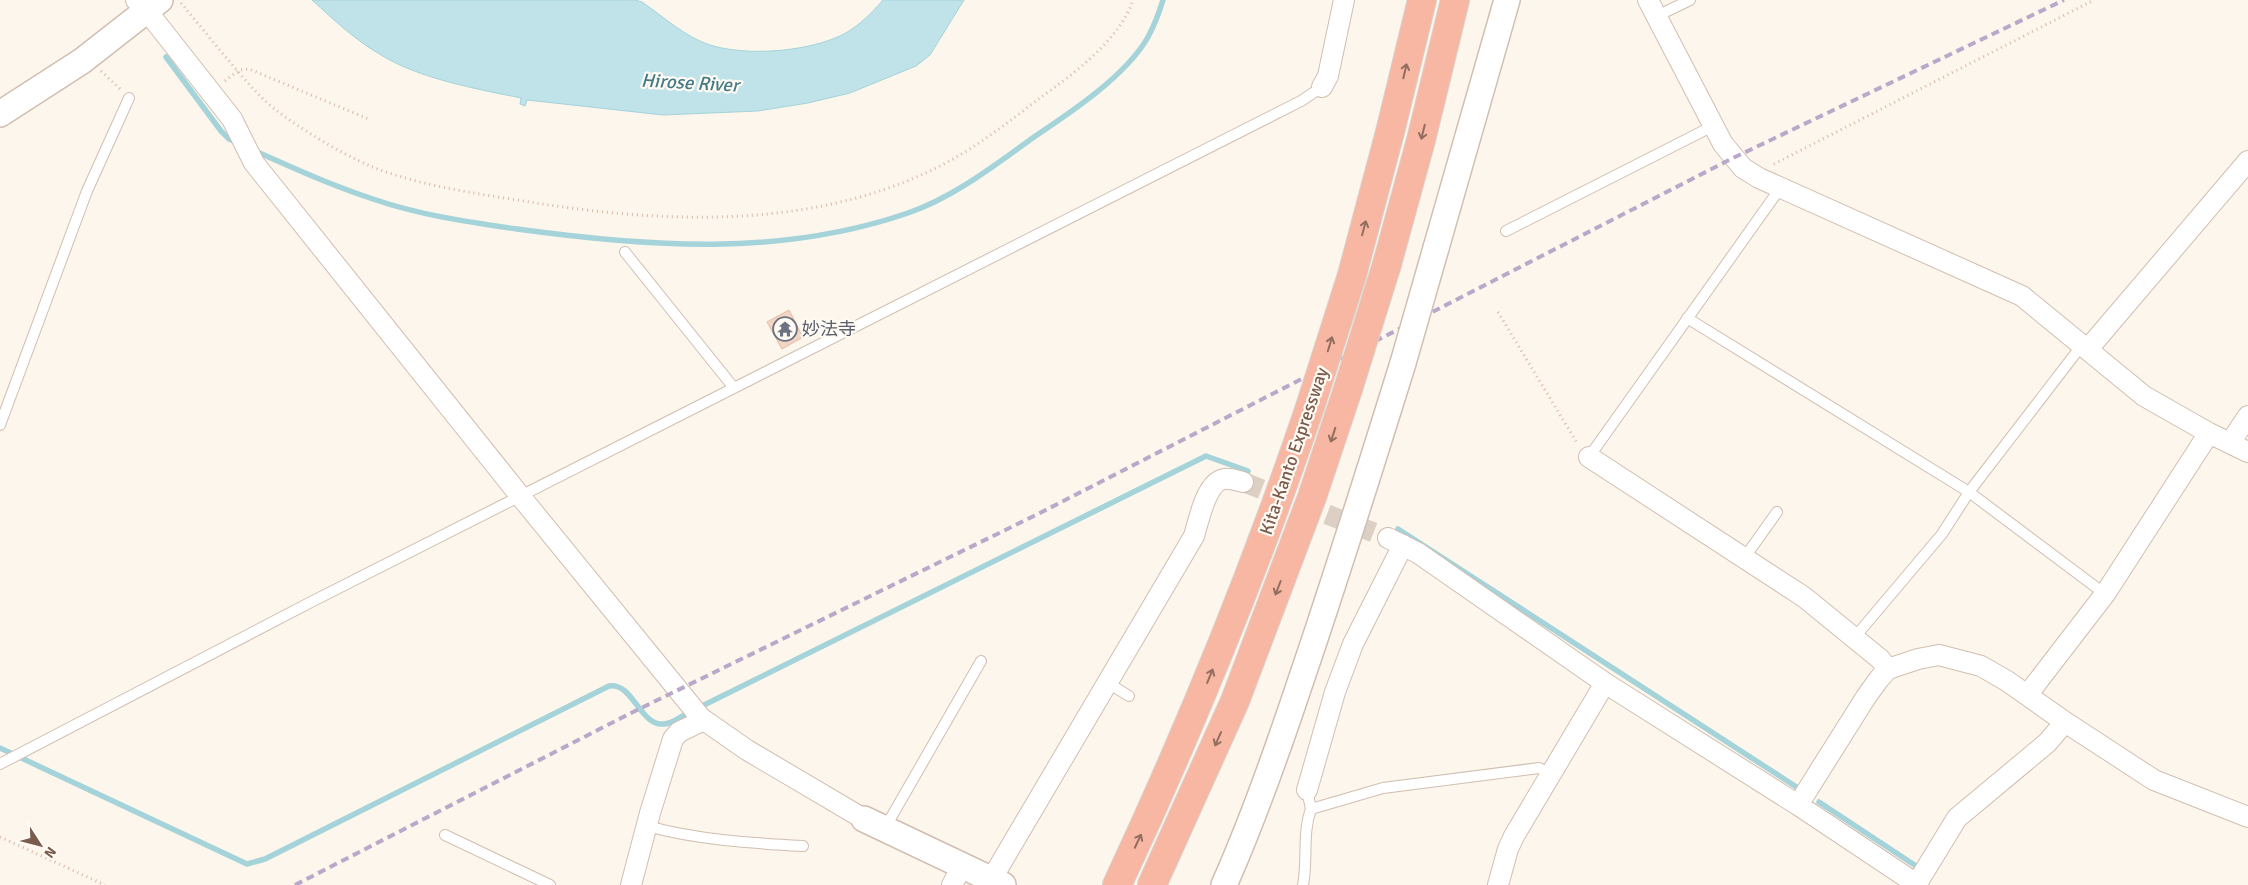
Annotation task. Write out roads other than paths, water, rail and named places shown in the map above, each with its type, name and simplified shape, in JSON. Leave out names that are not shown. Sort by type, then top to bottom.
[{"type":"highway","name":"Kita-Kanto Expressway","points":[[1117,885],[1206,689],[1283,487],[1352,275],[1390,132],[1422,0]]},
{"type":"highway","name":"Kita-Kanto Expressway","points":[[1152,885],[1235,701],[1312,497],[1387,264],[1421,140],[1455,0]]},
{"type":"street","points":[[1322,87],[1328,76],[1344,0]]},
{"type":"street","points":[[1224,885],[1255,809],[1335,581],[1403,363],[1507,0]]},
{"type":"street","points":[[4,110],[82,61],[156,4],[211,93],[232,119],[254,163],[521,497],[704,720],[747,750],[957,875],[997,882],[1108,683],[1194,536],[1209,491],[1215,482],[1225,479],[1244,482]]},
{"type":"street","points":[[1653,8],[1713,126],[1733,158],[1743,168],[1759,178],[2022,296],[2144,396],[2209,433],[2248,452]]},
{"type":"street","points":[[2085,347],[2248,161]]},
{"type":"street","points":[[2230,443],[2248,416]]},
{"type":"street","points":[[2028,694],[2105,594],[2209,433]]},
{"type":"street","points":[[1589,457],[1804,597],[1855,637],[1880,659],[1888,669]]},
{"type":"street","points":[[1309,800],[1325,724],[1346,662],[1396,542],[1418,553],[1605,683],[1798,805],[1917,885],[1957,818],[2047,743],[2065,722]]},
{"type":"street","points":[[1798,805],[1866,696],[1888,669],[1918,659],[1939,655],[1958,658],[1981,666],[2028,694],[2065,722],[2154,780],[2248,817]]},
{"type":"street","points":[[1498,885],[1508,849],[1514,836],[1605,683]]},
{"type":"street","points":[[631,885],[673,739],[679,732],[704,720]]},
{"type":"lane","points":[[1653,8],[1690,0]]},
{"type":"lane","points":[[0,764],[311,602],[1301,101],[1322,87]]},
{"type":"lane","points":[[0,426],[87,191],[129,98]]},
{"type":"lane","points":[[1506,232],[1713,126]]},
{"type":"lane","points":[[1589,457],[1781,187]]},
{"type":"lane","points":[[625,252],[734,388]]},
{"type":"lane","points":[[1687,318],[1969,492],[2105,594]]},
{"type":"lane","points":[[1855,637],[1942,534],[1969,492],[2085,347]]},
{"type":"lane","points":[[1745,557],[1776,512]]},
{"type":"lane","points":[[874,824],[981,661]]},
{"type":"lane","points":[[1108,683],[1129,696]]},
{"type":"lane","points":[[1303,885],[1306,870],[1306,823],[1309,800],[1383,788],[1539,768],[1550,773]]},
{"type":"lane","points":[[647,826],[733,842],[803,846]]},
{"type":"lane","points":[[445,835],[550,885]]},
{"type":"water","name":"Hirose River","points":[[312,0],[635,0],[642,2],[683,32],[710,45],[740,51],[773,51],[806,47],[842,35],[861,22],[883,0],[964,0],[930,55],[916,66],[850,93],[808,103],[758,111],[663,115],[527,100],[525,106],[520,104],[521,98],[431,77],[413,71],[371,49]]},
{"type":"waterway","points":[[255,151],[328,183],[390,205],[480,224],[566,235],[665,243],[763,242],[811,237],[860,227],[908,213],[942,198],[989,169],[1096,93],[1126,66],[1148,37],[1163,0]]},
{"type":"waterway","points":[[166,57],[221,131],[229,139],[238,143]]},
{"type":"waterway","points":[[698,708],[1206,456],[1248,471]]},
{"type":"waterway","points":[[1398,529],[1798,788]]},
{"type":"waterway","points":[[0,748],[247,864],[265,859],[609,686],[618,687],[625,691],[644,714],[659,724],[672,722],[690,712]]},
{"type":"waterway","points":[[1819,802],[1916,866]]},
{"type":"tunnel","points":[[1243,482],[1388,538]]},
{"type":"railway","points":[[295,885],[631,713],[1036,515],[1733,158],[2064,0]]},
{"type":"place","name":"妙法寺","points":[[785,329]]}]
